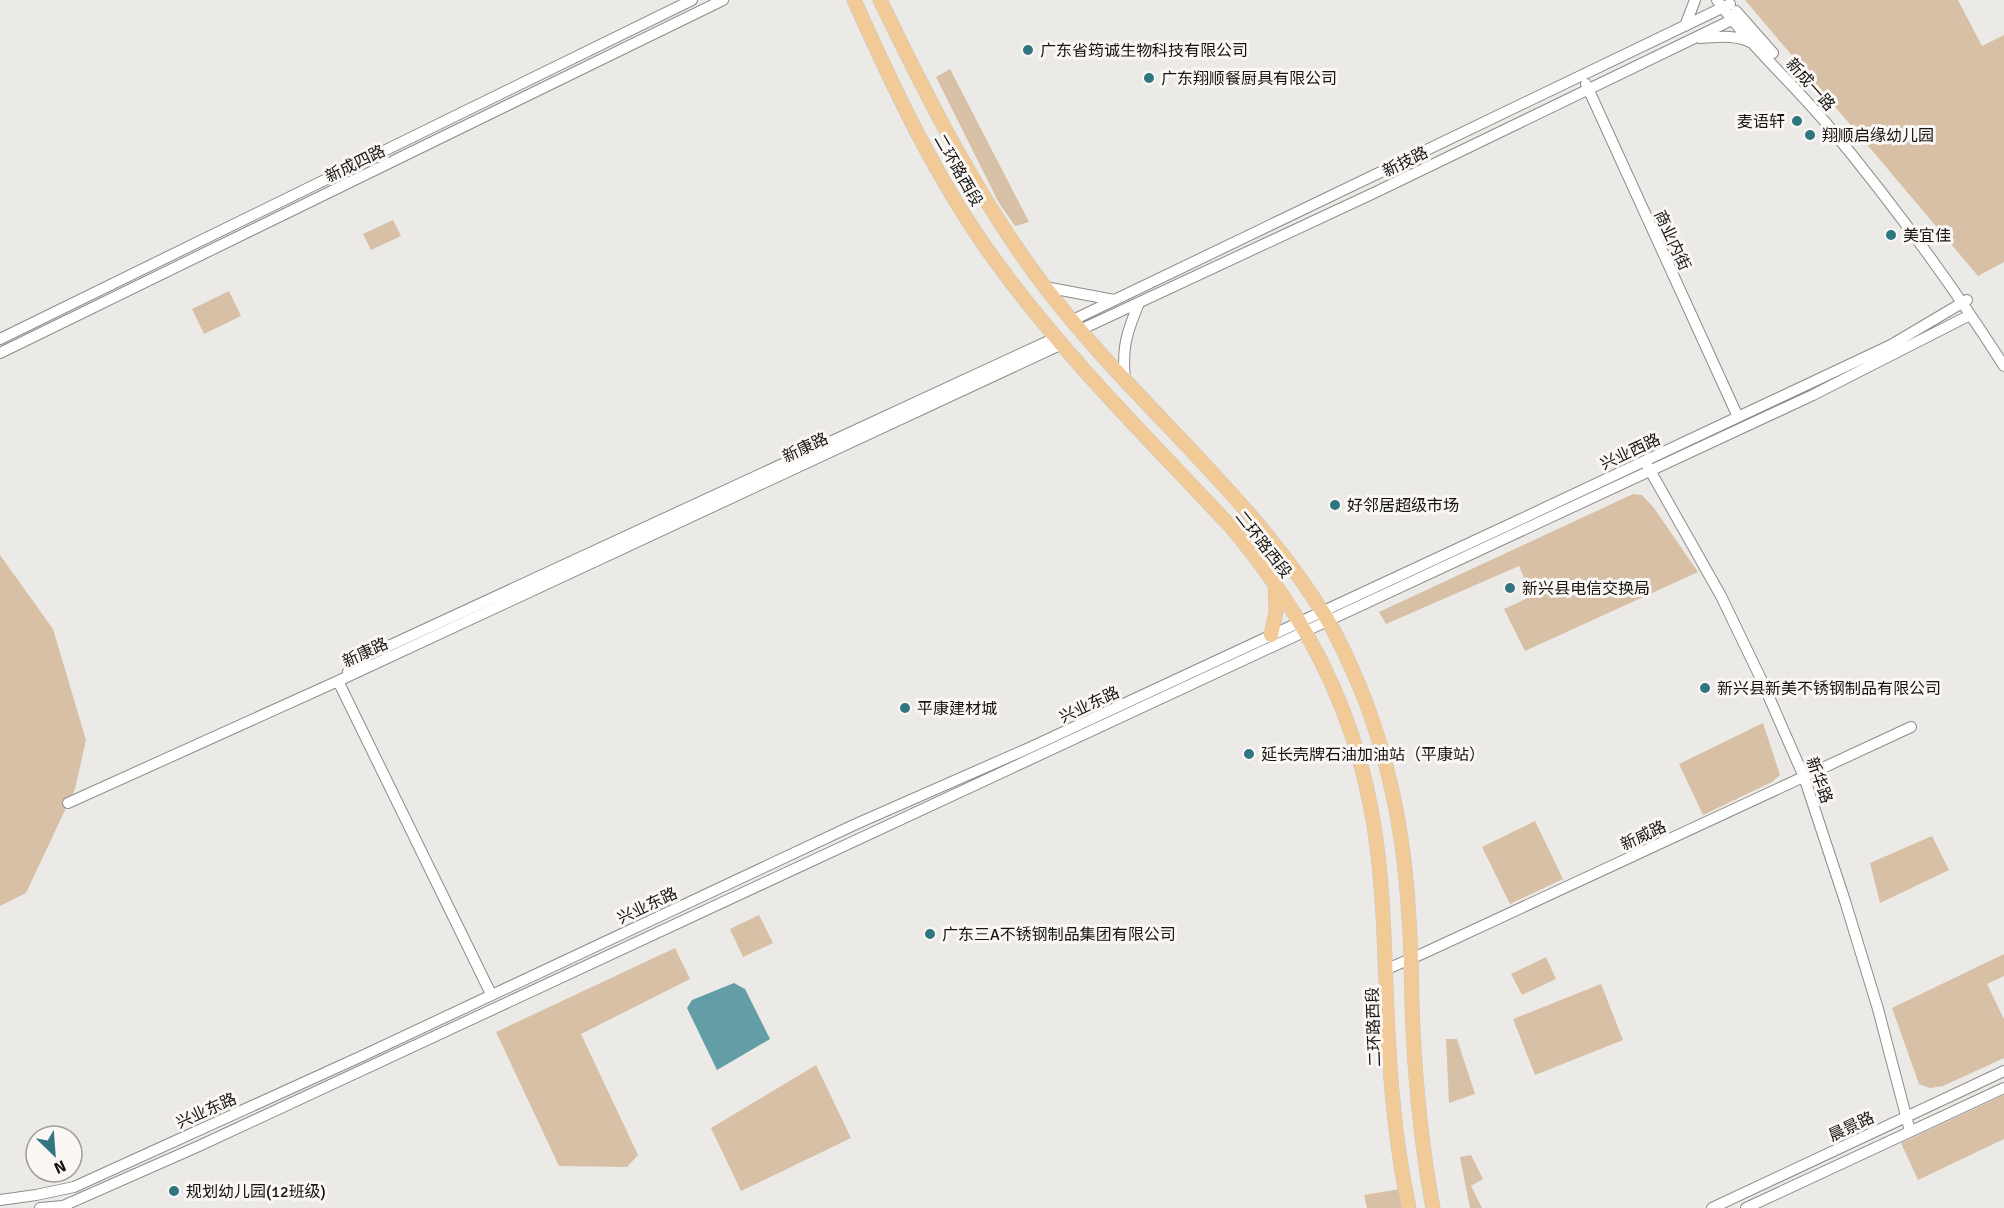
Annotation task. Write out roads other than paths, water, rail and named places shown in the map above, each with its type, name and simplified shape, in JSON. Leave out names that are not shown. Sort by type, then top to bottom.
[{"type":"main road","name":"二环路西段","points":[[854,0],[885,69],[940,175],[993,258],[1057,342],[1256,556],[1304,627],[1333,685],[1346,717],[1372,814],[1383,908],[1394,1111],[1409,1208]]},
{"type":"main road","name":"二环路西段","points":[[880,0],[961,158],[1015,245],[1045,287],[1125,382],[1236,498],[1275,544],[1326,617],[1362,693],[1377,733],[1398,815],[1406,875],[1418,1102],[1426,1174],[1433,1208]]},
{"type":"main road","points":[[1271,635],[1276,612],[1275,583]]},
{"type":"street","name":"新成四路","points":[[0,339],[692,0]]},
{"type":"street","name":"新成四路","points":[[0,353],[723,0]]},
{"type":"street","points":[[1685,26],[1695,0]]},
{"type":"street","name":"新技路","points":[[1076,325],[1114,300],[1685,26],[1724,3]]},
{"type":"street","name":"新成一路","points":[[1724,3],[1758,47],[1826,123],[2004,352]]},
{"type":"street","name":"新技路","points":[[1076,325],[1138,303],[1376,192],[1736,18]]},
{"type":"street","name":"新成一路","points":[[1736,18],[1839,128],[1890,192],[1964,301],[1970,315],[2004,366]]},
{"type":"street","points":[[1693,39],[1724,37],[1746,40],[1758,47]]},
{"type":"street","name":"商业内街","points":[[1582,76],[1738,417]]},
{"type":"street","points":[[1045,287],[1114,300]]},
{"type":"street","name":"兴业西路","points":[[1648,466],[1738,417],[1891,345],[1964,301]]},
{"type":"street","points":[[1125,382],[1123,361],[1126,334],[1138,303]]},
{"type":"street","name":"兴业西路","points":[[1304,627],[1648,466],[1813,395],[1970,315]]},
{"type":"street","name":"新康路","points":[[68,803],[338,681],[367,656],[1057,342]]},
{"type":"street","name":"新华路","points":[[1648,466],[1721,596],[1804,777],[1875,998],[1910,1131]]},
{"type":"street","name":"兴业东路","points":[[0,1200],[74,1186],[351,1060],[856,824],[1029,748],[1271,635],[1304,627]]},
{"type":"street","name":"兴业东路","points":[[40,1208],[63,1206],[199,1146],[1304,627]]},
{"type":"street","points":[[338,681],[491,994]]},
{"type":"street","name":"新威路","points":[[1387,969],[1911,727]]},
{"type":"street","name":"晨景路","points":[[1712,1208],[2004,1071]]},
{"type":"street","name":"晨景路","points":[[1746,1208],[2004,1088]]},
{"type":"water","points":[[734,983],[745,989],[770,1039],[717,1070],[687,1008],[692,1000]]},
{"type":"place","name":"广东省筠诚生物科技有限公司","points":[[1028,50]]},
{"type":"place","name":"广东翔顺餐厨具有限公司","points":[[1149,78]]},
{"type":"place","name":"麦语轩","points":[[1797,121]]},
{"type":"place","name":"翔顺启缘幼儿园","points":[[1810,135]]},
{"type":"place","name":"美宜佳","points":[[1891,235]]},
{"type":"place","name":"好邻居超级市场","points":[[1335,505]]},
{"type":"place","name":"新兴县电信交换局","points":[[1510,588]]},
{"type":"place","name":"新兴县新美不锈钢制品有限公司","points":[[1705,688]]},
{"type":"place","name":"平康建材城","points":[[905,708]]},
{"type":"place","name":"延长壳牌石油加油站（平康站）","points":[[1249,754]]},
{"type":"place","name":"广东三A不锈钢制品集团有限公司","points":[[930,934]]},
{"type":"place","name":"规划幼儿园(12班级)","points":[[174,1191]]}]
